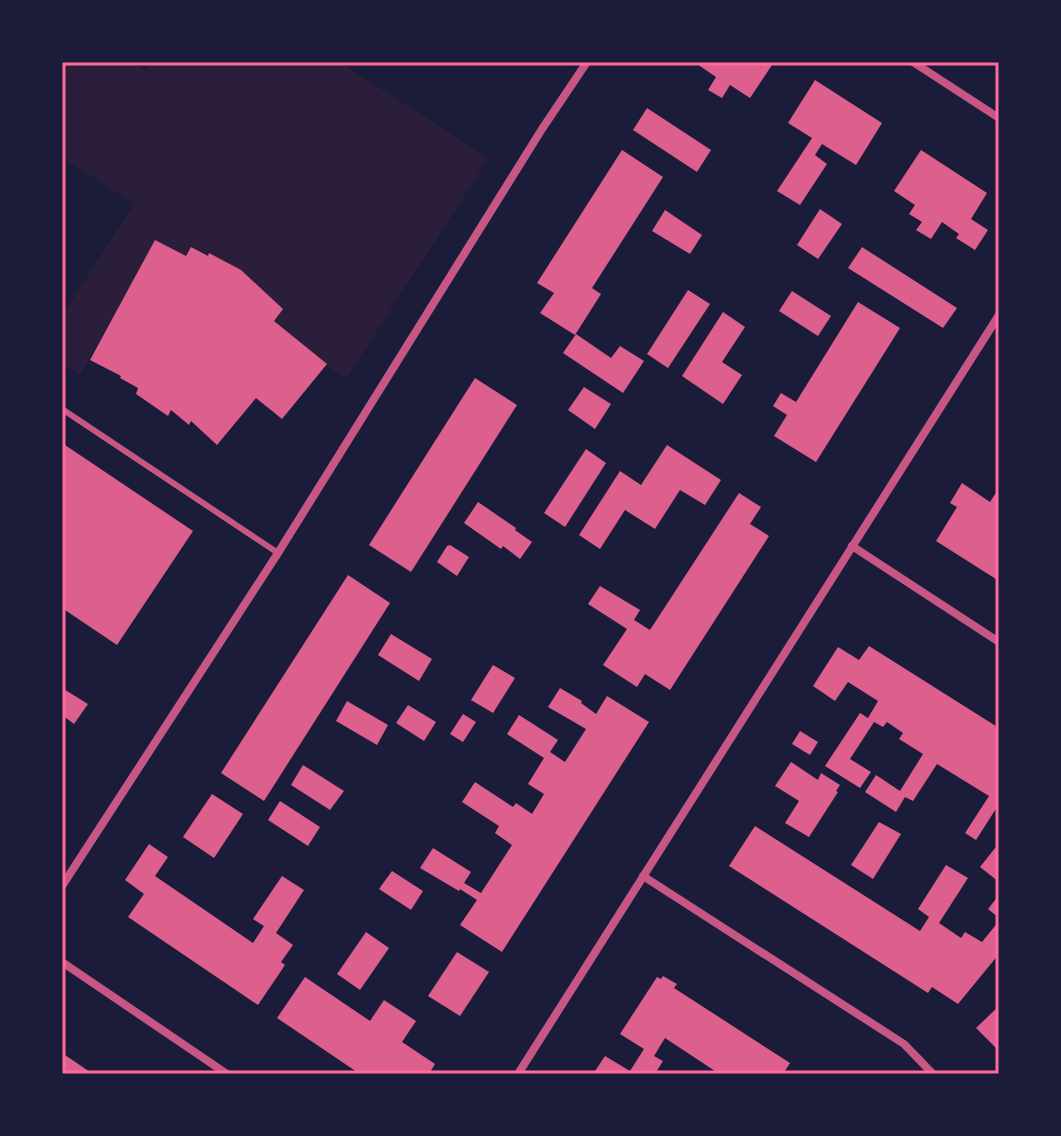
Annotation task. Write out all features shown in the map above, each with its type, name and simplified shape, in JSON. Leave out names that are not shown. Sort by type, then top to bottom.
[{"type":"street","points":[[62,886],[278,553],[587,62]]},
{"type":"street","points":[[913,62],[999,118]]},
{"type":"street","points":[[518,1074],[999,315]]},
{"type":"street","points":[[852,546],[999,642]]},
{"type":"street","points":[[643,876],[904,1044],[933,1074]]},
{"type":"street","points":[[62,962],[227,1074]]},
{"type":"lane","points":[[62,409],[278,553]]},
{"type":"shaded area","points":[[62,62],[131,62],[146,71],[153,62],[339,62],[489,158],[346,379],[156,241],[80,375],[62,364],[62,316],[134,204],[62,157]]},
{"type":"building","points":[[694,62],[774,62],[750,98],[730,85],[722,98],[708,90],[716,77]]},
{"type":"building","points":[[815,80],[882,123],[856,165],[822,144],[815,155],[827,164],[800,205],[777,191],[812,138],[788,123]]},
{"type":"building","points":[[647,108],[711,150],[697,172],[633,130]]},
{"type":"building","points":[[622,150],[663,177],[592,288],[601,294],[575,335],[540,313],[554,293],[537,283]]},
{"type":"building","points":[[921,150],[987,193],[971,219],[988,230],[975,250],[956,238],[959,234],[942,222],[931,239],[916,230],[922,222],[909,214],[915,205],[894,191]]},
{"type":"building","points":[[820,209],[842,224],[818,259],[797,245]]},
{"type":"building","points":[[665,210],[702,235],[690,254],[652,231]]},
{"type":"building","points":[[155,240],[186,256],[191,247],[208,256],[209,253],[241,270],[283,309],[274,321],[327,364],[282,419],[256,398],[217,445],[191,421],[189,425],[171,410],[168,416],[136,394],[138,388],[90,360]]},
{"type":"building","points":[[862,247],[957,308],[943,328],[848,268]]},
{"type":"building","points":[[688,290],[710,304],[668,368],[647,354]]},
{"type":"building","points":[[792,291],[831,316],[818,336],[779,311]]},
{"type":"building","points":[[858,302],[900,328],[816,462],[774,436],[787,415],[773,406],[781,393],[796,402]]},
{"type":"building","points":[[723,312],[745,327],[722,362],[742,375],[723,404],[682,376]]},
{"type":"building","points":[[576,334],[611,358],[620,346],[644,361],[623,393],[563,353]]},
{"type":"building","points":[[475,378],[517,405],[411,572],[369,545]]},
{"type":"building","points":[[584,387],[611,404],[595,429],[568,410]]},
{"type":"building","points":[[62,443],[193,531],[117,645],[62,608]]},
{"type":"building","points":[[667,445],[721,480],[705,505],[680,490],[655,529],[625,510],[600,549],[579,535],[620,471],[641,485]]},
{"type":"building","points":[[586,449],[606,463],[565,527],[544,513]]},
{"type":"building","points":[[962,483],[990,502],[999,488],[999,581],[936,541],[957,507],[950,503]]},
{"type":"building","points":[[739,493],[761,507],[750,524],[769,536],[670,690],[645,674],[637,687],[603,665],[627,629],[588,604],[600,586],[640,610],[634,620],[650,630]]},
{"type":"building","points":[[478,502],[532,542],[520,559],[464,523]]},
{"type":"building","points":[[450,545],[469,557],[457,576],[437,562]]},
{"type":"building","points":[[348,575],[390,603],[264,801],[221,773]]},
{"type":"building","points":[[391,634],[432,659],[419,681],[378,655]]},
{"type":"building","points":[[869,646],[999,728],[999,804],[976,840],[965,833],[989,796],[937,764],[913,801],[905,797],[896,812],[865,792],[876,775],[900,791],[923,754],[899,739],[903,733],[887,722],[883,727],[874,722],[850,759],[871,772],[860,788],[825,766],[860,713],[868,718],[878,701],[848,682],[835,701],[813,686],[838,647],[859,660]]},
{"type":"building","points":[[493,665],[515,678],[493,713],[471,700]]},
{"type":"building","points":[[62,688],[88,704],[74,724],[62,715]]},
{"type":"building","points":[[560,688],[596,714],[607,696],[649,722],[502,952],[460,925],[477,900],[420,868],[433,848],[471,872],[464,883],[481,893],[512,845],[495,833],[499,826],[462,802],[475,782],[513,807],[516,803],[532,814],[544,794],[528,784],[544,758],[507,734],[519,715],[558,740],[550,752],[565,762],[586,729],[548,707]]},
{"type":"building","points":[[347,701],[388,725],[377,745],[336,721]]},
{"type":"building","points":[[408,705],[436,722],[424,741],[396,723]]},
{"type":"building","points":[[463,714],[476,722],[463,742],[450,734]]},
{"type":"building","points":[[800,731],[818,742],[810,755],[792,744]]},
{"type":"building","points":[[791,762],[818,780],[821,773],[840,785],[809,837],[785,823],[799,801],[775,786]]},
{"type":"building","points":[[303,765],[344,791],[330,810],[291,785]]},
{"type":"building","points":[[212,794],[243,814],[214,858],[183,837]]},
{"type":"building","points":[[280,801],[320,827],[308,846],[268,820]]},
{"type":"building","points":[[879,822],[901,834],[873,879],[851,865]]},
{"type":"building","points":[[755,826],[920,931],[929,917],[918,909],[946,865],[968,878],[939,923],[961,938],[965,932],[982,942],[999,921],[999,954],[958,1004],[932,987],[928,993],[729,866]]},
{"type":"building","points":[[999,843],[999,882],[980,867]]},
{"type":"building","points":[[149,844],[168,857],[155,876],[253,943],[264,926],[253,919],[282,876],[304,890],[276,933],[293,945],[281,962],[285,965],[258,1005],[128,917],[144,894],[125,880]]},
{"type":"building","points":[[392,871],[423,891],[411,910],[379,889]]},
{"type":"building","points":[[999,895],[999,918],[988,909]]},
{"type":"building","points":[[366,932],[389,948],[360,990],[337,974]]},
{"type":"building","points":[[457,952],[489,972],[460,1016],[428,996]]},
{"type":"building","points":[[663,976],[677,984],[674,988],[790,1063],[783,1074],[717,1074],[665,1038],[654,1056],[663,1061],[655,1074],[593,1074],[605,1056],[630,1071],[644,1049],[620,1034],[657,977],[661,979]]},
{"type":"building","points":[[305,977],[370,1021],[384,1000],[416,1021],[402,1042],[435,1064],[429,1074],[360,1074],[277,1018]]},
{"type":"building","points":[[999,1006],[999,1051],[976,1028]]},
{"type":"building","points":[[62,1053],[93,1074],[62,1074]]}]
